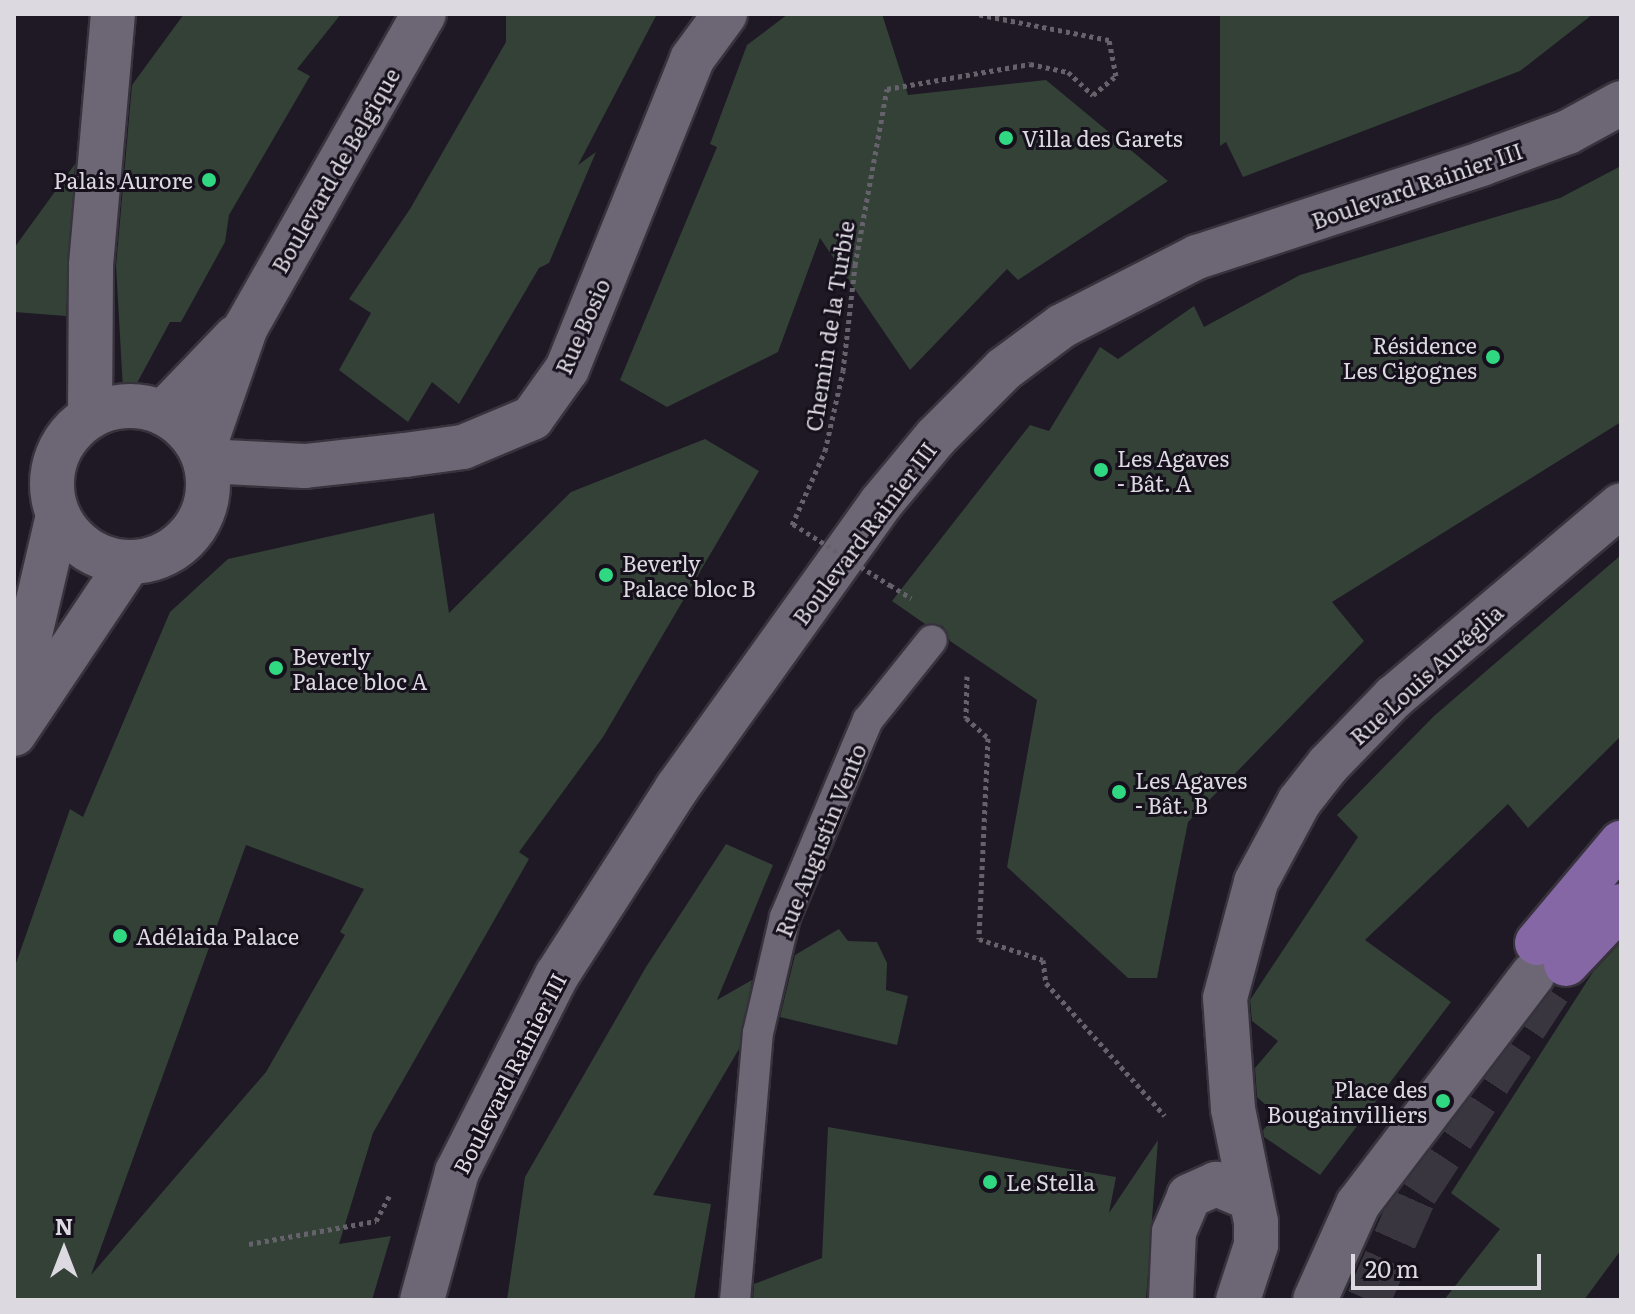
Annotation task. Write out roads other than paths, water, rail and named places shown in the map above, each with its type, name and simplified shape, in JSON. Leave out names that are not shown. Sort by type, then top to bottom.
[{"type":"main road","points":[[1546,960],[1618,843]]},
{"type":"main road","points":[[1546,960],[1621,906]]},
{"type":"street","points":[[90,416],[91,265],[113,14]]},
{"type":"street","name":"Boulevard de Belgique","points":[[203,457],[246,327],[424,14]]},
{"type":"street","name":"Rue Bosio","points":[[203,457],[305,466],[405,455],[463,447],[532,418],[567,369],[692,59],[725,14]]},
{"type":"street","name":"Boulevard Rainier III","points":[[422,1300],[457,1172],[557,975],[677,788],[881,503],[936,437],[1004,369],[1074,318],[1197,257],[1481,164],[1568,132],[1621,103]]},
{"type":"street","name":"Boulevard de Belgique","points":[[163,413],[246,327]]},
{"type":"street","points":[[127,406],[163,413],[186,430],[203,457],[204,508],[193,530],[176,547],[129,562],[88,548],[58,516],[52,498],[55,460],[75,428],[90,416],[127,406]]},
{"type":"street","name":"Rue Louis Auréglia","points":[[1238,1300],[1256,1245],[1230,1078],[1225,998],[1256,882],[1275,842],[1328,765],[1394,697],[1621,505]]},
{"type":"street","points":[[14,703],[58,516]]},
{"type":"street","points":[[14,734],[129,562]]},
{"type":"street","points":[[1315,1300],[1358,1204],[1546,960]]},
{"type":"street","points":[[1171,1300],[1174,1232],[1189,1196],[1216,1184],[1249,1198]]},
{"type":"lane","name":"Rue Augustin Vento","points":[[735,1300],[758,1033],[785,917],[868,720],[932,640]]},
{"type":"tunnel","points":[[1368,1300],[1416,1192],[1566,964]]},
{"type":"place","name":"Villa des Garets","points":[[1006,138]]},
{"type":"place","name":"Palais Aurore","points":[[209,180]]},
{"type":"place","name":"Résidence Les Cigognes","points":[[1493,357]]},
{"type":"place","name":"Les Agaves - Bât. A","points":[[1101,470]]},
{"type":"place","name":"Beverly Palace bloc B","points":[[606,575]]},
{"type":"place","name":"Beverly Palace bloc A","points":[[276,668]]},
{"type":"place","name":"Les Agaves - Bât. B","points":[[1119,792]]},
{"type":"place","name":"Adélaida Palace","points":[[120,936]]},
{"type":"place","name":"Place des Bougainvilliers","points":[[1443,1101]]},
{"type":"place","name":"Le Stella","points":[[990,1182]]}]
